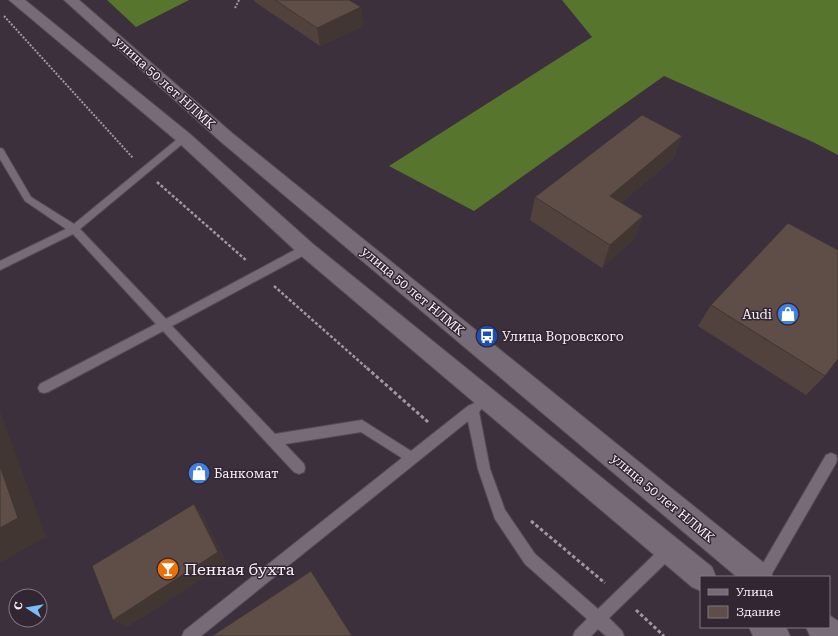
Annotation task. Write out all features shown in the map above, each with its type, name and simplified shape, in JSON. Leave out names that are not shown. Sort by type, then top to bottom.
[{"type":"main road","points":[[16,0],[184,138],[265,214],[480,405],[701,576]]},
{"type":"main road","name":"улица 50 лет НЛМК","points":[[71,0],[226,138],[759,576]]},
{"type":"main road","points":[[765,628],[775,636]]},
{"type":"main road","points":[[823,628],[833,636]]},
{"type":"lane","points":[[0,266],[74,229],[184,138]]},
{"type":"lane","points":[[0,150],[28,199],[74,229],[299,468]]},
{"type":"lane","points":[[44,388],[306,249]]},
{"type":"lane","points":[[189,636],[480,405]]},
{"type":"lane","points":[[480,405],[484,468],[500,514],[530,559],[557,581],[617,636]]},
{"type":"lane","points":[[272,440],[362,426],[412,458]]},
{"type":"lane","points":[[761,576],[831,459]]},
{"type":"lane","points":[[580,636],[668,551]]},
{"type":"path","points":[[235,8],[239,0]]},
{"type":"path","points":[[0,12],[144,171],[248,262]]},
{"type":"path","points":[[639,613],[664,636]]},
{"type":"green space","points":[[107,0],[189,0],[136,27]]},
{"type":"green space","points":[[562,0],[838,0],[838,155],[813,142],[664,76],[474,211],[389,166],[592,37]]},
{"type":"building","points":[[275,0],[349,0],[361,7],[317,28]]},
{"type":"building","points":[[642,115],[682,136],[610,196],[643,216],[610,245],[535,197]]},
{"type":"building","points":[[788,223],[838,250],[838,359],[825,376],[711,305]]},
{"type":"building","points":[[0,466],[18,518],[0,528]]},
{"type":"building","points":[[194,504],[218,552],[113,620],[92,566]]},
{"type":"building","points":[[311,571],[352,636],[212,636]]},
{"type":"place","name":"Audi","points":[[788,314]]},
{"type":"place","name":"Улица Воровского","points":[[487,336]]},
{"type":"place","name":"Банкомат","points":[[199,473]]},
{"type":"place","name":"Пенная бухта","points":[[168,569]]}]
